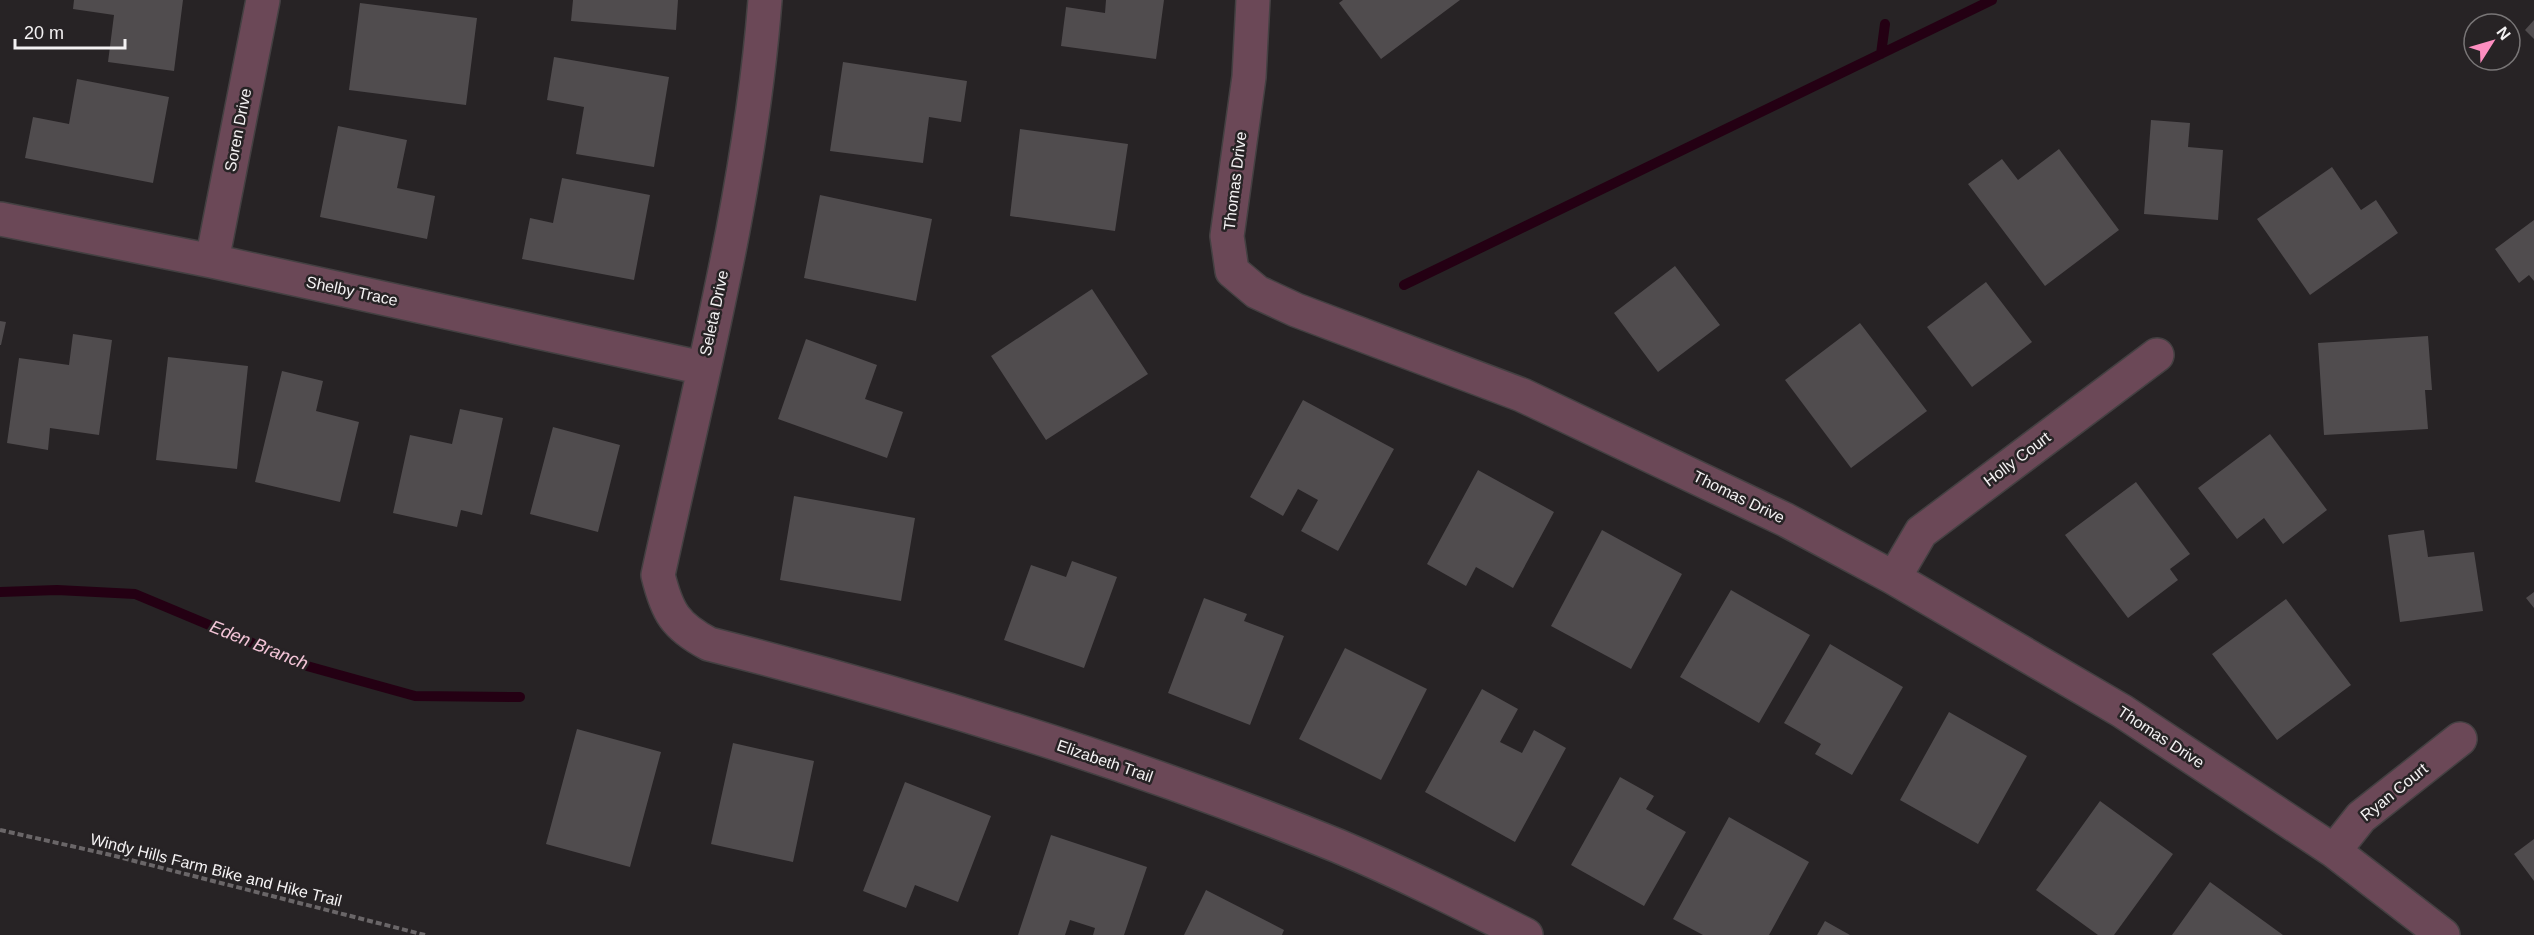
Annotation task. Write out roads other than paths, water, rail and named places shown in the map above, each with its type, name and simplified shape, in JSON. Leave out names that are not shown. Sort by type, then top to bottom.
[{"type":"street","name":"Soren Drive","points":[[212,261],[264,0]]},
{"type":"street","name":"Seleta Drive","points":[[674,620],[663,598],[658,575],[735,212],[761,55],[765,0]]},
{"type":"street","name":"Thomas Drive","points":[[1253,0],[1249,77],[1227,236],[1232,271],[1257,292],[1296,310],[1522,395],[1775,515],[1894,578],[2122,711],[2334,851],[2443,935]]},
{"type":"street","name":"Shelby Trace","points":[[0,219],[212,261],[703,368]]},
{"type":"street","name":"Holly Court","points":[[1894,578],[1921,532],[2157,355]]},
{"type":"street","name":"Elizabeth Trail","points":[[674,620],[690,634],[709,644],[860,682],[1053,742],[1248,811],[1339,847],[1431,888],[1526,935]]},
{"type":"street","name":"Ryan Court","points":[[2334,851],[2361,817],[2460,739]]},
{"type":"waterway","points":[[1404,285],[1992,0]]},
{"type":"waterway","points":[[1881,54],[1885,24]]},
{"type":"waterway","name":"Eden Branch","points":[[0,592],[57,590],[135,594],[307,666],[415,696],[520,697]]}]
